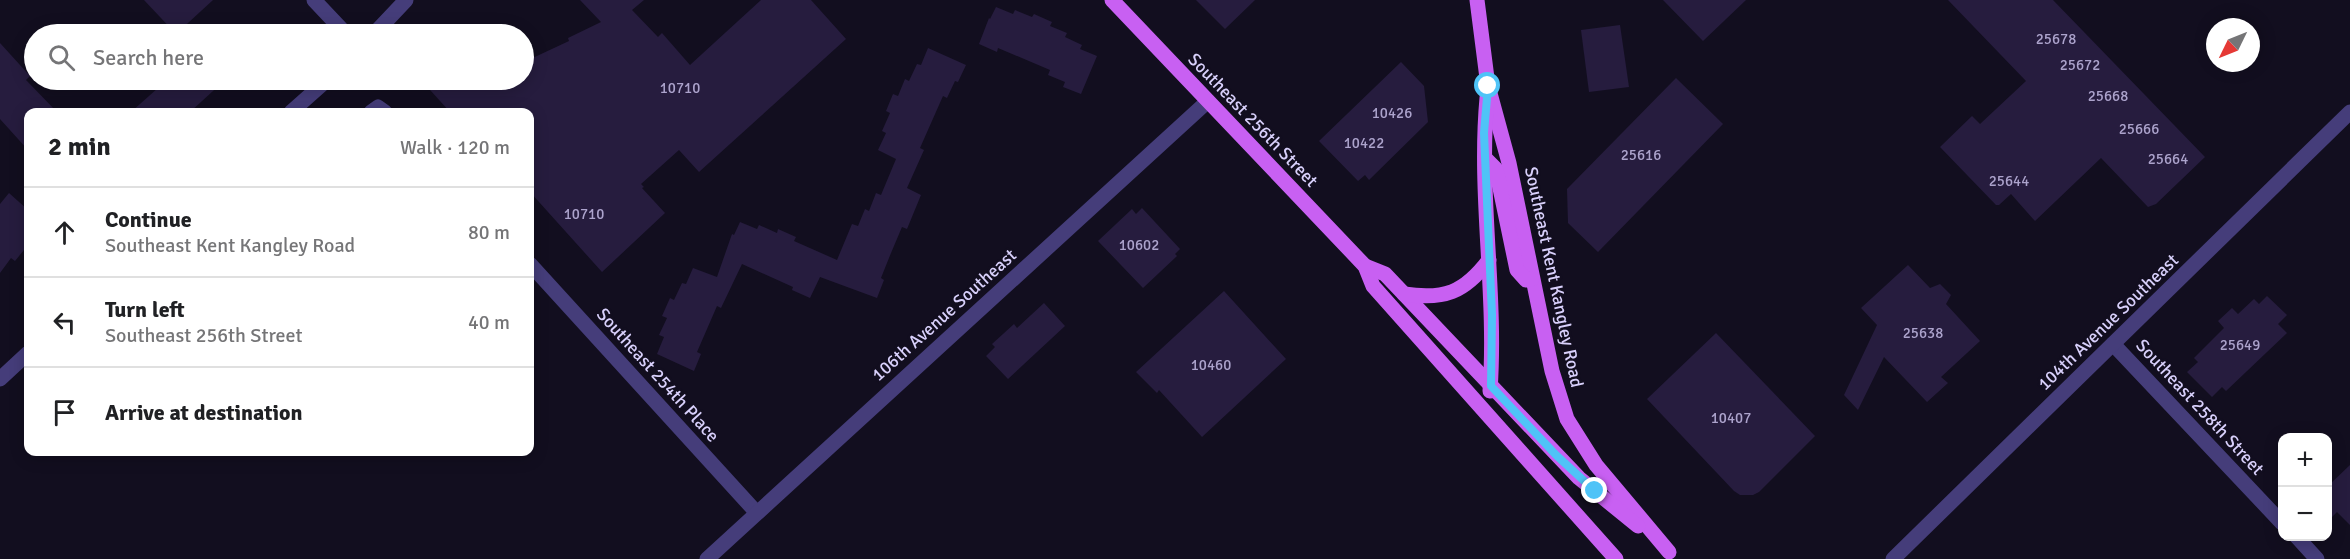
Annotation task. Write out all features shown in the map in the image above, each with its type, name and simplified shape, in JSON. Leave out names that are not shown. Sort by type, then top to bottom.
[{"type":"main road","name":"Southeast 256th Street","points":[[1112,0],[1365,266],[1373,286],[1616,559]]},
{"type":"main road","name":"Southeast Kent Kangley Road","points":[[1477,0],[1488,86],[1509,163],[1552,371],[1567,419],[1596,465],[1672,556]]},
{"type":"main road","name":"Southeast Kent Kangley Road","points":[[1488,86],[1484,133],[1492,315],[1491,386],[1488,414]]},
{"type":"main road","points":[[1485,159],[1496,170],[1517,270],[1526,280],[1532,279]]},
{"type":"main road","points":[[1404,294],[1430,298],[1447,295],[1469,281],[1489,260]]},
{"type":"main road","name":"Southeast 256th Street","points":[[1365,266],[1385,274],[1579,478],[1672,556]]},
{"type":"street","points":[[314,0],[337,24]]},
{"type":"street","points":[[383,24],[406,0]]},
{"type":"street","points":[[296,108],[316,90]]},
{"type":"street","name":"106th Avenue Southeast","points":[[707,559],[1208,101]]},
{"type":"street","name":"104th Avenue Southeast","points":[[1893,559],[2350,112]]},
{"type":"street","name":"Southeast 254th Place","points":[[534,268],[757,513]]},
{"type":"street","name":"Southeast 258th Street","points":[[2113,344],[2278,517]]},
{"type":"street","points":[[2,373],[24,356]]},
{"type":"street","points":[[2300,541],[2317,559]]},
{"type":"building","points":[[144,0],[213,0],[187,24],[167,24]]},
{"type":"building","points":[[580,0],[644,0],[632,10],[658,37],[662,33],[690,65],[761,0],[811,0],[846,39],[699,172],[679,150],[641,184],[665,213],[602,272],[534,196],[534,108],[446,108],[430,90],[534,90],[534,57],[569,41],[568,38],[601,22]]},
{"type":"building","points":[[1196,0],[1255,0],[1225,29]]},
{"type":"building","points":[[1663,0],[1746,0],[1703,41]]},
{"type":"building","points":[[1948,0],[2053,0],[2205,157],[2156,204],[2148,207],[2101,158],[2035,221],[2011,194],[1996,205],[1940,147],[1972,116],[1980,124],[2026,81]]},
{"type":"building","points":[[996,7],[1013,14],[1015,10],[1032,17],[1034,14],[1052,22],[1050,26],[1067,33],[1065,37],[1082,45],[1080,49],[1097,56],[1081,94],[1063,87],[1065,82],[1048,75],[1050,70],[998,48],[997,52],[979,44]]},
{"type":"building","points":[[1620,25],[1629,87],[1589,92],[1581,30]]},
{"type":"building","points":[[0,43],[24,69],[24,90],[36,90],[53,108],[24,108],[24,146],[0,119]]},
{"type":"building","points":[[928,48],[966,65],[947,98],[943,96],[920,148],[924,150],[907,188],[921,195],[907,229],[902,227],[881,278],[884,280],[877,298],[820,277],[810,298],[792,290],[793,287],[742,264],[721,308],[717,306],[697,352],[701,354],[694,371],[657,354],[664,337],[659,335],[667,318],[662,316],[670,298],[674,300],[682,283],[686,284],[693,268],[717,277],[732,234],[734,235],[740,222],[757,229],[759,225],[777,233],[778,229],[796,237],[794,241],[837,260],[852,224],[858,226],[865,209],[869,211],[876,193],[881,195],[896,159],[878,150],[886,133],[882,131],[890,113],[886,111],[893,94],[898,96],[905,79],[909,81],[917,64],[921,65]]},
{"type":"building","points":[[1401,62],[1424,86],[1428,122],[1369,180],[1365,175],[1358,181],[1319,141]]},
{"type":"building","points":[[1676,78],[1723,124],[1598,252],[1568,223],[1567,189]]},
{"type":"building","points":[[156,90],[214,90],[194,108],[136,108]]},
{"type":"building","points":[[9,193],[24,206],[24,250],[15,261],[11,258],[0,273],[0,204]]},
{"type":"building","points":[[1142,208],[1180,249],[1175,254],[1177,256],[1143,288],[1098,241],[1132,209],[1136,214]]},
{"type":"building","points":[[1908,265],[1930,288],[1940,284],[1951,295],[1946,304],[1980,341],[1941,377],[1948,383],[1927,402],[1884,357],[1858,410],[1844,395],[1877,325],[1861,308]]},
{"type":"building","points":[[1224,291],[1286,359],[1202,437],[1159,390],[1157,393],[1136,372]]},
{"type":"building","points":[[2267,296],[2287,315],[2278,324],[2287,333],[2226,391],[2222,387],[2212,397],[2187,372],[2198,362],[2194,358],[2224,328],[2218,321],[2232,308],[2238,314],[2254,299],[2259,304]]},
{"type":"building","points":[[1044,303],[1065,326],[1008,379],[986,356],[995,347],[992,344],[1014,324],[1017,328]]},
{"type":"building","points":[[1716,333],[1815,436],[1759,492],[1753,495],[1740,495],[1734,491],[1647,399]]},
{"type":"building","points":[[2350,465],[2350,525],[2337,512],[2332,517],[2332,482]]},
{"type":"route","points":[[1488,86],[1484,133],[1492,315],[1491,386],[1556,455],[1595,491]]}]
